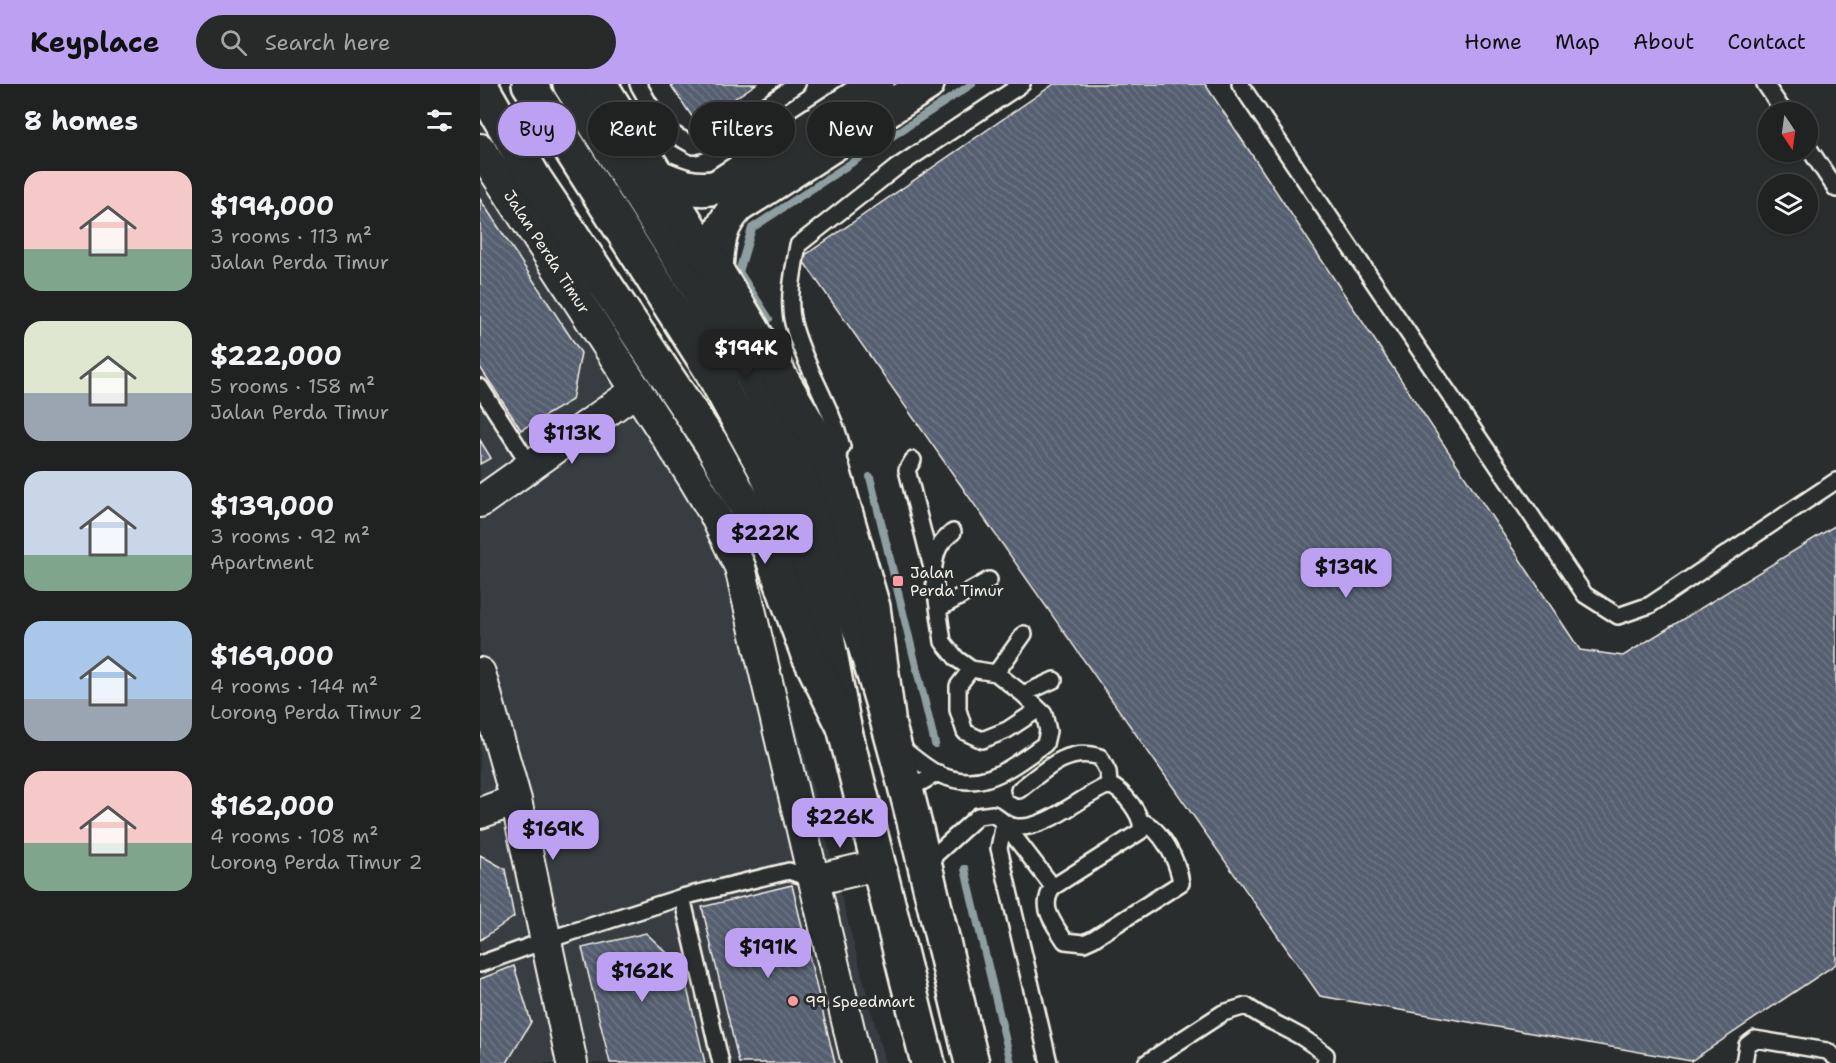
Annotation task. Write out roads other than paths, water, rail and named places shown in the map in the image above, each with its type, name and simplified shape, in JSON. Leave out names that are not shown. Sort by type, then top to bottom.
[{"type":"street","points":[[480,84],[534,178],[711,443],[769,548],[807,652],[844,727]]},
{"type":"street","points":[[529,84],[711,370],[765,469],[807,572],[827,636],[844,727],[928,1063]]},
{"type":"street","points":[[570,84],[740,355],[793,452],[845,584],[891,731],[972,1063]]},
{"type":"street","points":[[600,84],[716,270],[831,463],[873,607],[891,731]]},
{"type":"street","points":[[657,176],[682,186],[702,190],[717,187],[877,84]]},
{"type":"street","points":[[716,270],[718,239],[725,219],[738,206],[927,84]]},
{"type":"street","name":"Jalan Perda Timur","points":[[480,149],[714,513],[740,567],[857,1063]]},
{"type":"street","points":[[480,502],[637,390]]},
{"type":"street","points":[[480,673],[516,800],[572,1063]]},
{"type":"street","points":[[480,813],[516,800]]},
{"type":"street","points":[[814,880],[878,865]]},
{"type":"lane","points":[[638,84],[663,128],[694,146],[716,139],[797,84]]},
{"type":"lane","points":[[831,463],[842,447],[836,425],[792,321],[792,282],[798,245],[897,166],[1022,84]]},
{"type":"lane","points":[[1240,84],[1585,595],[1618,616],[1650,605],[1836,481]]},
{"type":"lane","points":[[1765,84],[1777,102]]},
{"type":"lane","points":[[1818,162],[1836,189]]},
{"type":"lane","points":[[480,387],[530,465]]},
{"type":"lane","points":[[891,731],[938,774],[981,782],[1005,772],[1045,744],[1048,731],[1044,714],[1023,694],[996,674],[971,669],[957,659],[943,642],[940,608],[933,572],[907,470],[913,460]]},
{"type":"lane","points":[[933,572],[936,552],[941,542],[953,532]]},
{"type":"lane","points":[[940,608],[990,580]]},
{"type":"lane","points":[[996,674],[1024,634]]},
{"type":"lane","points":[[971,669],[958,686],[958,710],[965,732],[982,740],[1007,730],[1033,713],[1035,706]]},
{"type":"lane","points":[[1023,694],[1054,680]]},
{"type":"lane","points":[[1019,790],[1054,762],[1085,752],[1100,757],[1108,772],[1110,784]]},
{"type":"lane","points":[[906,791],[938,774]]},
{"type":"lane","points":[[1110,784],[1118,788],[1141,821],[1155,830],[1179,868],[1181,883],[1084,943],[1065,941],[1046,912],[1046,897],[1053,887],[1141,831],[1141,821]]},
{"type":"lane","points":[[1004,823],[1019,828],[1048,819],[1110,784]]},
{"type":"lane","points":[[924,865],[978,816],[993,814],[1004,823],[1053,887]]},
{"type":"lane","points":[[1004,823],[999,848],[1049,1063]]},
{"type":"lane","points":[[915,830],[951,839]]},
{"type":"lane","points":[[480,964],[544,940],[682,897],[789,871],[814,880]]},
{"type":"lane","points":[[682,897],[721,1063]]},
{"type":"lane","points":[[1146,1063],[1223,1013],[1246,1006],[1268,1021],[1308,1038],[1326,1055],[1325,1063]]},
{"type":"lane","points":[[1744,1063],[1747,1045],[1755,1039],[1827,1051],[1836,1058]]},
{"type":"waterway","points":[[769,319],[739,272],[752,228],[972,84]]},
{"type":"waterway","points":[[870,477],[935,744]]},
{"type":"waterway","points":[[965,869],[1011,1063]]},
{"type":"place","name":"Jalan Perda Timur","points":[[898,581]]},
{"type":"place","name":"99 Speedmart","points":[[793,1001]]}]
